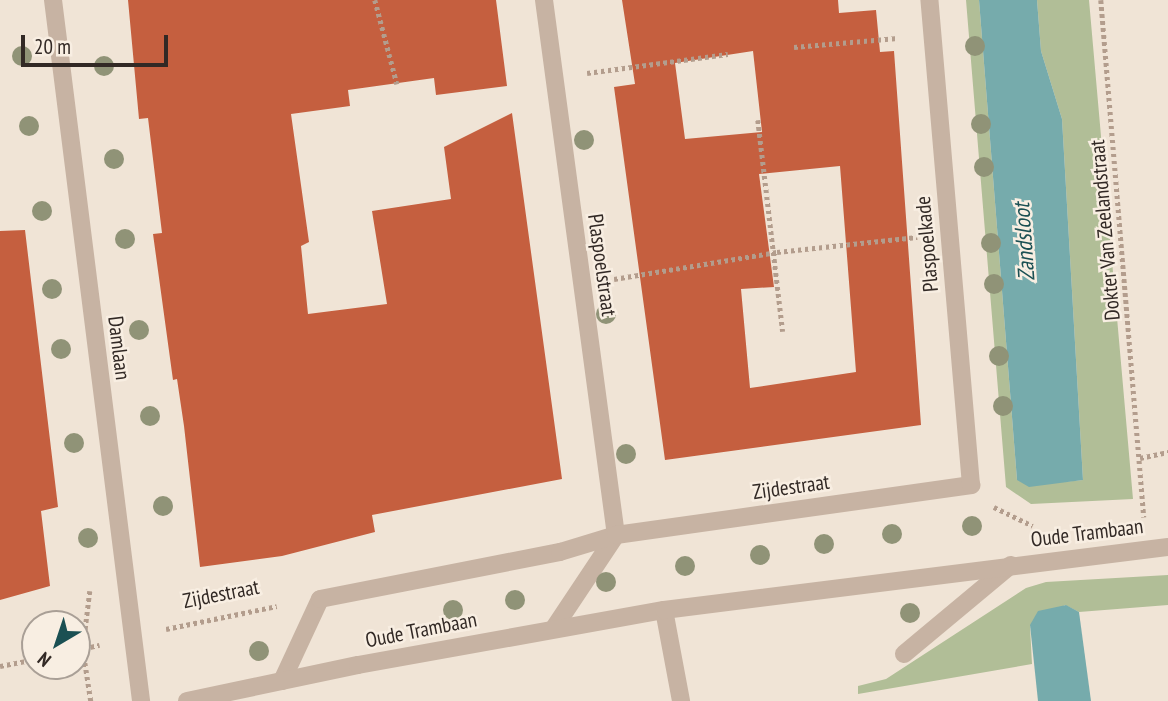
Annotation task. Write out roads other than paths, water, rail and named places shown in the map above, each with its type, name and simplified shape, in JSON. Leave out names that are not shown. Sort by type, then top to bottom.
[{"type":"street","name":"Damlaan","points":[[53,0],[141,701]]},
{"type":"street","name":"Plaspoelstraat","points":[[544,0],[616,535]]},
{"type":"street","name":"Plaspoelkade","points":[[929,0],[971,485]]},
{"type":"street","name":"Zijdestraat","points":[[282,681],[320,599],[560,552],[616,535],[971,485]]},
{"type":"street","points":[[554,628],[616,535]]},
{"type":"street","name":"Oude Trambaan","points":[[187,701],[554,628],[664,610],[1146,547],[1168,547]]},
{"type":"street","name":"Oude Trambaan","points":[[904,654],[1011,565]]},
{"type":"street","points":[[664,610],[681,701]]},
{"type":"water","name":"Zandsloot","points":[[979,0],[1037,0],[1041,51],[1062,119],[1083,480],[1029,487],[1017,480]]},
{"type":"water","points":[[1066,605],[1079,612],[1091,701],[1038,701],[1030,625],[1038,611]]}]
